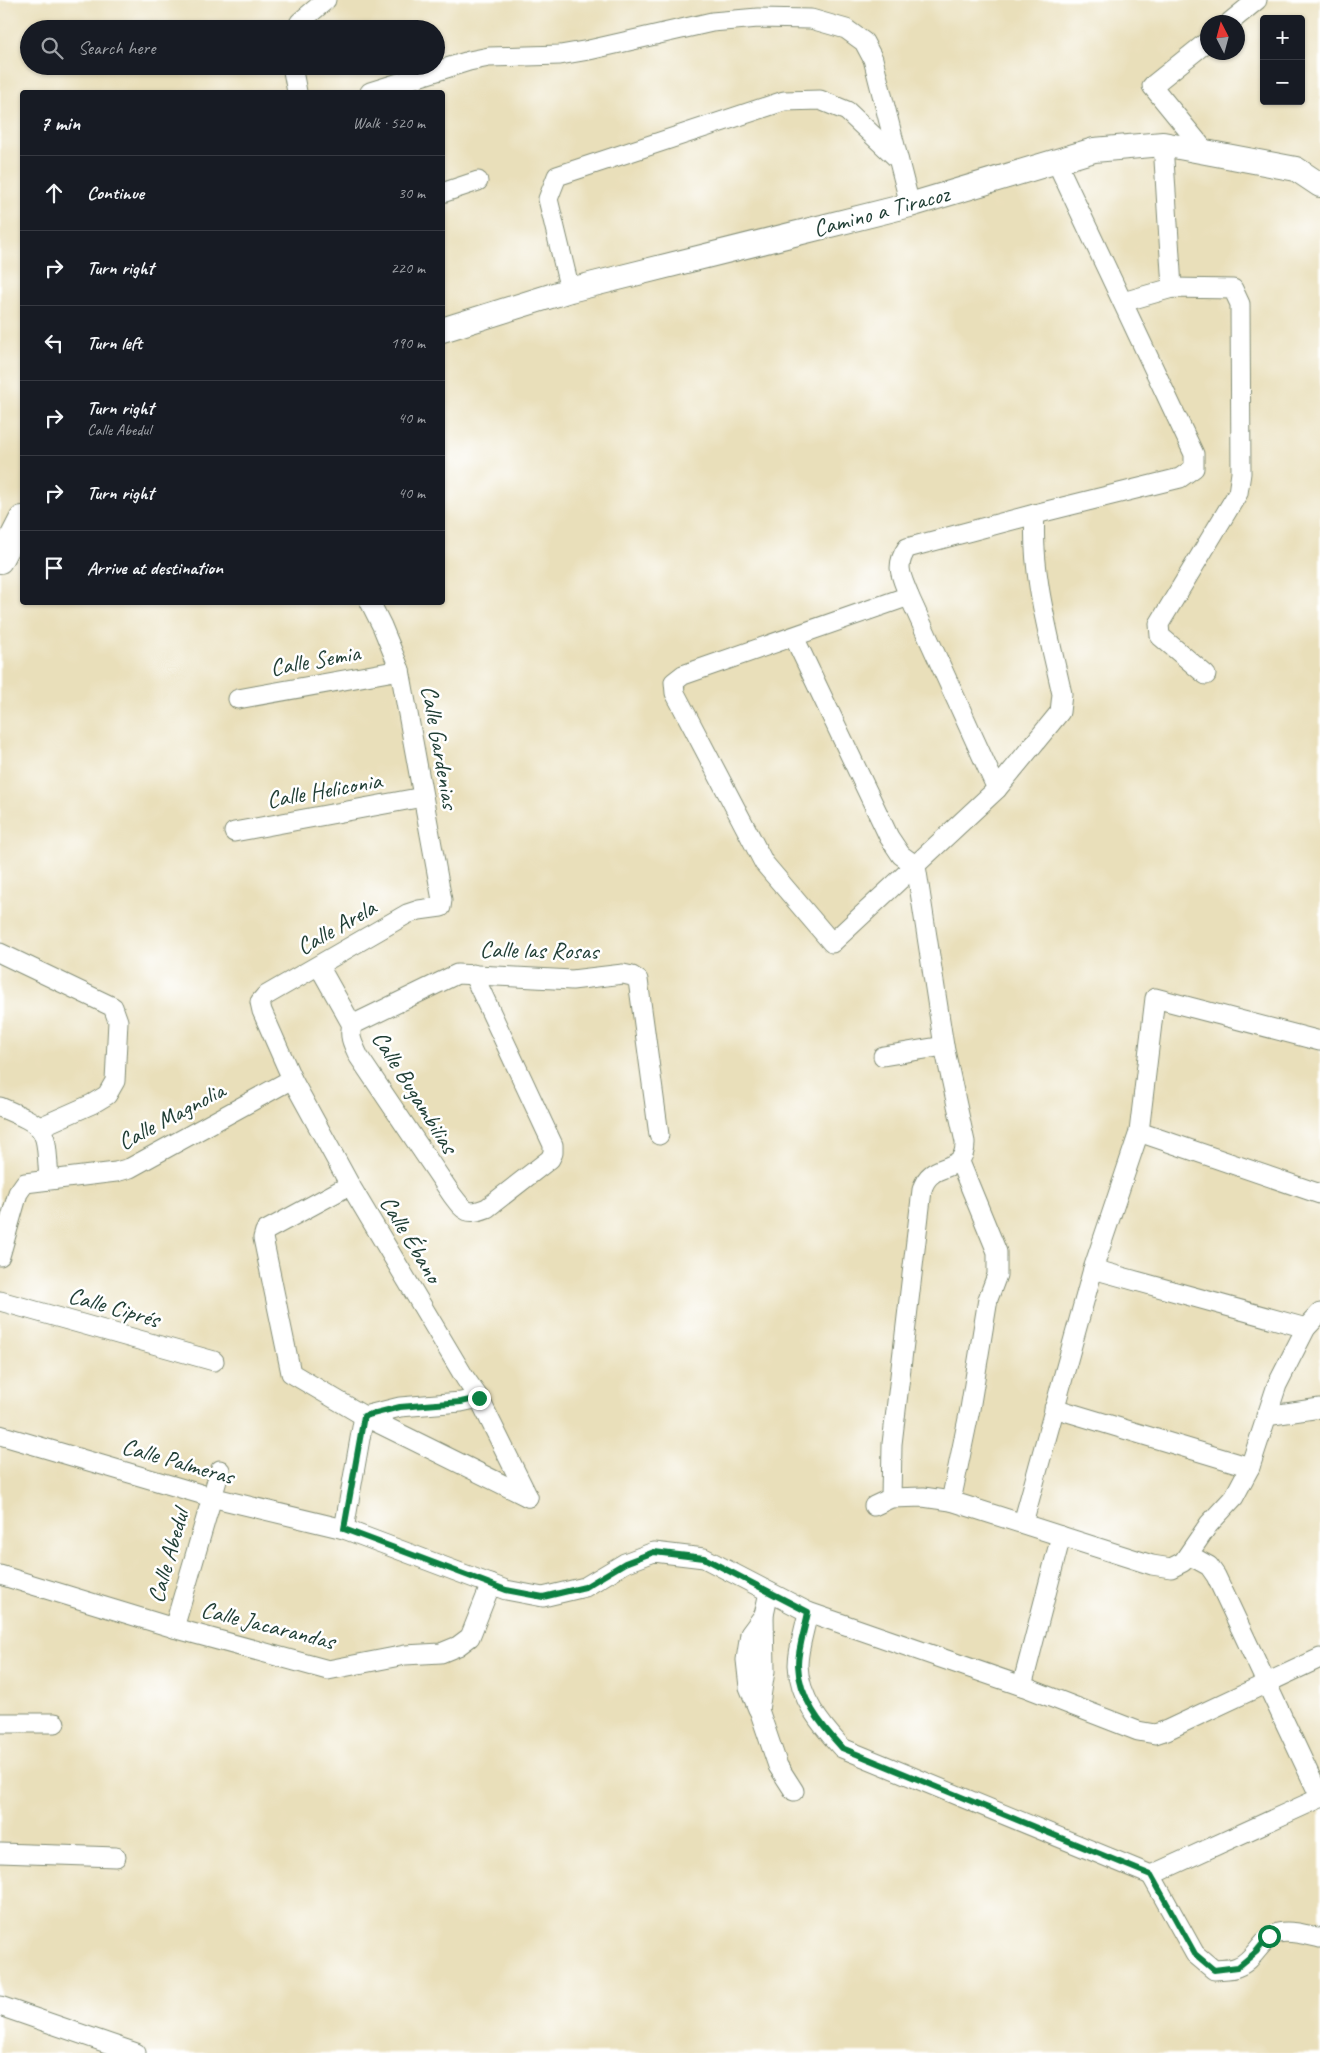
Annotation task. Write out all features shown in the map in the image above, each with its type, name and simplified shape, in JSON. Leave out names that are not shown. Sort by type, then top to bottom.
[{"type":"street","points":[[302,20],[326,0]]},
{"type":"street","points":[[1239,15],[1257,0]]},
{"type":"street","points":[[445,69],[489,57],[560,55],[712,22],[758,18],[811,20],[846,29],[864,42],[873,59],[910,205]]},
{"type":"street","points":[[1200,47],[1152,86],[1205,151]]},
{"type":"street","points":[[294,75],[297,90]]},
{"type":"street","points":[[376,90],[424,75]]},
{"type":"street","points":[[570,290],[548,199],[557,176],[784,102],[820,100],[847,110],[898,159]]},
{"type":"street","points":[[1164,144],[1172,288]]},
{"type":"street","name":"Camino a Tiracoz","points":[[445,329],[570,290],[910,205],[1094,150],[1164,144],[1296,169],[1320,185]]},
{"type":"street","points":[[997,789],[899,570],[900,558],[907,548],[1180,478],[1194,468],[1194,454],[1056,161]]},
{"type":"street","points":[[445,192],[478,181]]},
{"type":"street","points":[[1122,302],[1172,288],[1233,289],[1240,304],[1241,473],[1238,493],[1159,624],[1160,636],[1206,674]]},
{"type":"street","points":[[910,596],[683,675],[674,682],[675,693],[759,854],[832,943],[997,789],[1060,712],[1062,694],[1037,581],[1033,542],[1035,514]]},
{"type":"street","points":[[0,561],[20,522]]},
{"type":"street","name":"Calle Gardenias","points":[[372,605],[400,670],[442,900],[441,906]]},
{"type":"street","points":[[794,637],[889,837],[901,856],[916,866],[944,1046],[965,1142],[965,1153],[960,1162],[933,1172],[925,1179],[922,1190],[892,1444],[883,1502],[923,1497],[951,1501],[1152,1565],[1171,1568],[1183,1562],[1209,1524],[1234,1497],[1250,1467],[1277,1386],[1306,1328],[1320,1312]]},
{"type":"street","name":"Calle Semia","points":[[238,699],[400,670]]},
{"type":"street","name":"Calle Heliconia","points":[[234,832],[423,797]]},
{"type":"street","name":"Calle Arela","points":[[260,1002],[265,996],[406,914],[441,906]]},
{"type":"street","points":[[0,953],[113,1007],[118,1021],[115,1081],[107,1095],[92,1104],[40,1127]]},
{"type":"street","name":"Calle Bugambilias","points":[[319,966],[352,1025],[350,1032],[351,1040],[359,1057],[452,1195],[463,1209],[475,1213],[487,1208],[550,1159],[554,1153],[550,1136],[473,974]]},
{"type":"street","name":"Calle las Rosas","points":[[352,1025],[457,974],[572,980],[623,974],[632,976],[638,980],[659,1136]]},
{"type":"street","points":[[1023,1523],[1093,1269],[1139,1132],[1154,998],[1320,1041]]},
{"type":"street","name":"Calle Ébano","points":[[260,1002],[262,1011],[292,1079],[350,1185],[465,1378],[479,1398],[528,1496],[364,1416]]},
{"type":"street","points":[[883,1056],[944,1046]]},
{"type":"street","name":"Calle Magnolia","points":[[0,1256],[18,1193],[25,1183],[97,1175],[130,1168],[292,1079]]},
{"type":"street","points":[[0,1107],[40,1127],[46,1138],[49,1179]]},
{"type":"street","points":[[1139,1132],[1320,1194]]},
{"type":"street","points":[[951,1501],[970,1409],[988,1299],[996,1275],[997,1252],[960,1162]]},
{"type":"street","points":[[350,1185],[265,1231],[263,1238],[291,1373],[364,1416],[400,1407],[461,1402],[479,1398]]},
{"type":"street","points":[[1093,1269],[1306,1328]]},
{"type":"street","name":"Calle Ciprés","points":[[0,1301],[214,1361]]},
{"type":"street","points":[[1054,1408],[1250,1467]]},
{"type":"street","points":[[1266,1416],[1320,1408]]},
{"type":"street","points":[[344,1529],[364,1416]]},
{"type":"street","name":"Calle Palmeras","points":[[0,1435],[211,1498],[344,1529],[506,1590],[543,1597],[585,1587],[625,1563],[654,1552],[704,1558],[808,1612],[1022,1686],[1138,1731],[1155,1734],[1320,1658]]},
{"type":"street","name":"Calle Abedul","points":[[174,1628],[220,1470]]},
{"type":"street","points":[[1022,1686],[1061,1536]]},
{"type":"street","points":[[1151,1875],[1320,1798],[1268,1682],[1216,1576],[1209,1566],[1188,1555]]},
{"type":"street","name":"Calle Jacarandas","points":[[0,1575],[174,1628],[328,1670],[405,1655],[441,1653],[458,1646],[470,1637],[491,1584]]},
{"type":"street","points":[[769,1592],[764,1615],[765,1671],[759,1710],[778,1766],[794,1791]]},
{"type":"street","points":[[808,1612],[798,1664],[800,1682],[821,1725],[842,1748],[1151,1875],[1195,1954],[1214,1970],[1238,1967],[1256,1952],[1269,1936],[1279,1932],[1293,1932],[1320,1938]]},
{"type":"street","points":[[0,1723],[55,1723]]},
{"type":"street","points":[[0,1853],[116,1858]]},
{"type":"street","points":[[0,2006],[136,2053]]},
{"type":"route","points":[[479,1398],[461,1402],[400,1407],[364,1416],[344,1529],[506,1590],[543,1597],[585,1587],[625,1563],[654,1552],[704,1558],[808,1612],[798,1664],[800,1682],[821,1725],[842,1748],[1151,1875],[1195,1954],[1214,1970],[1238,1967],[1256,1952],[1269,1936]]}]
